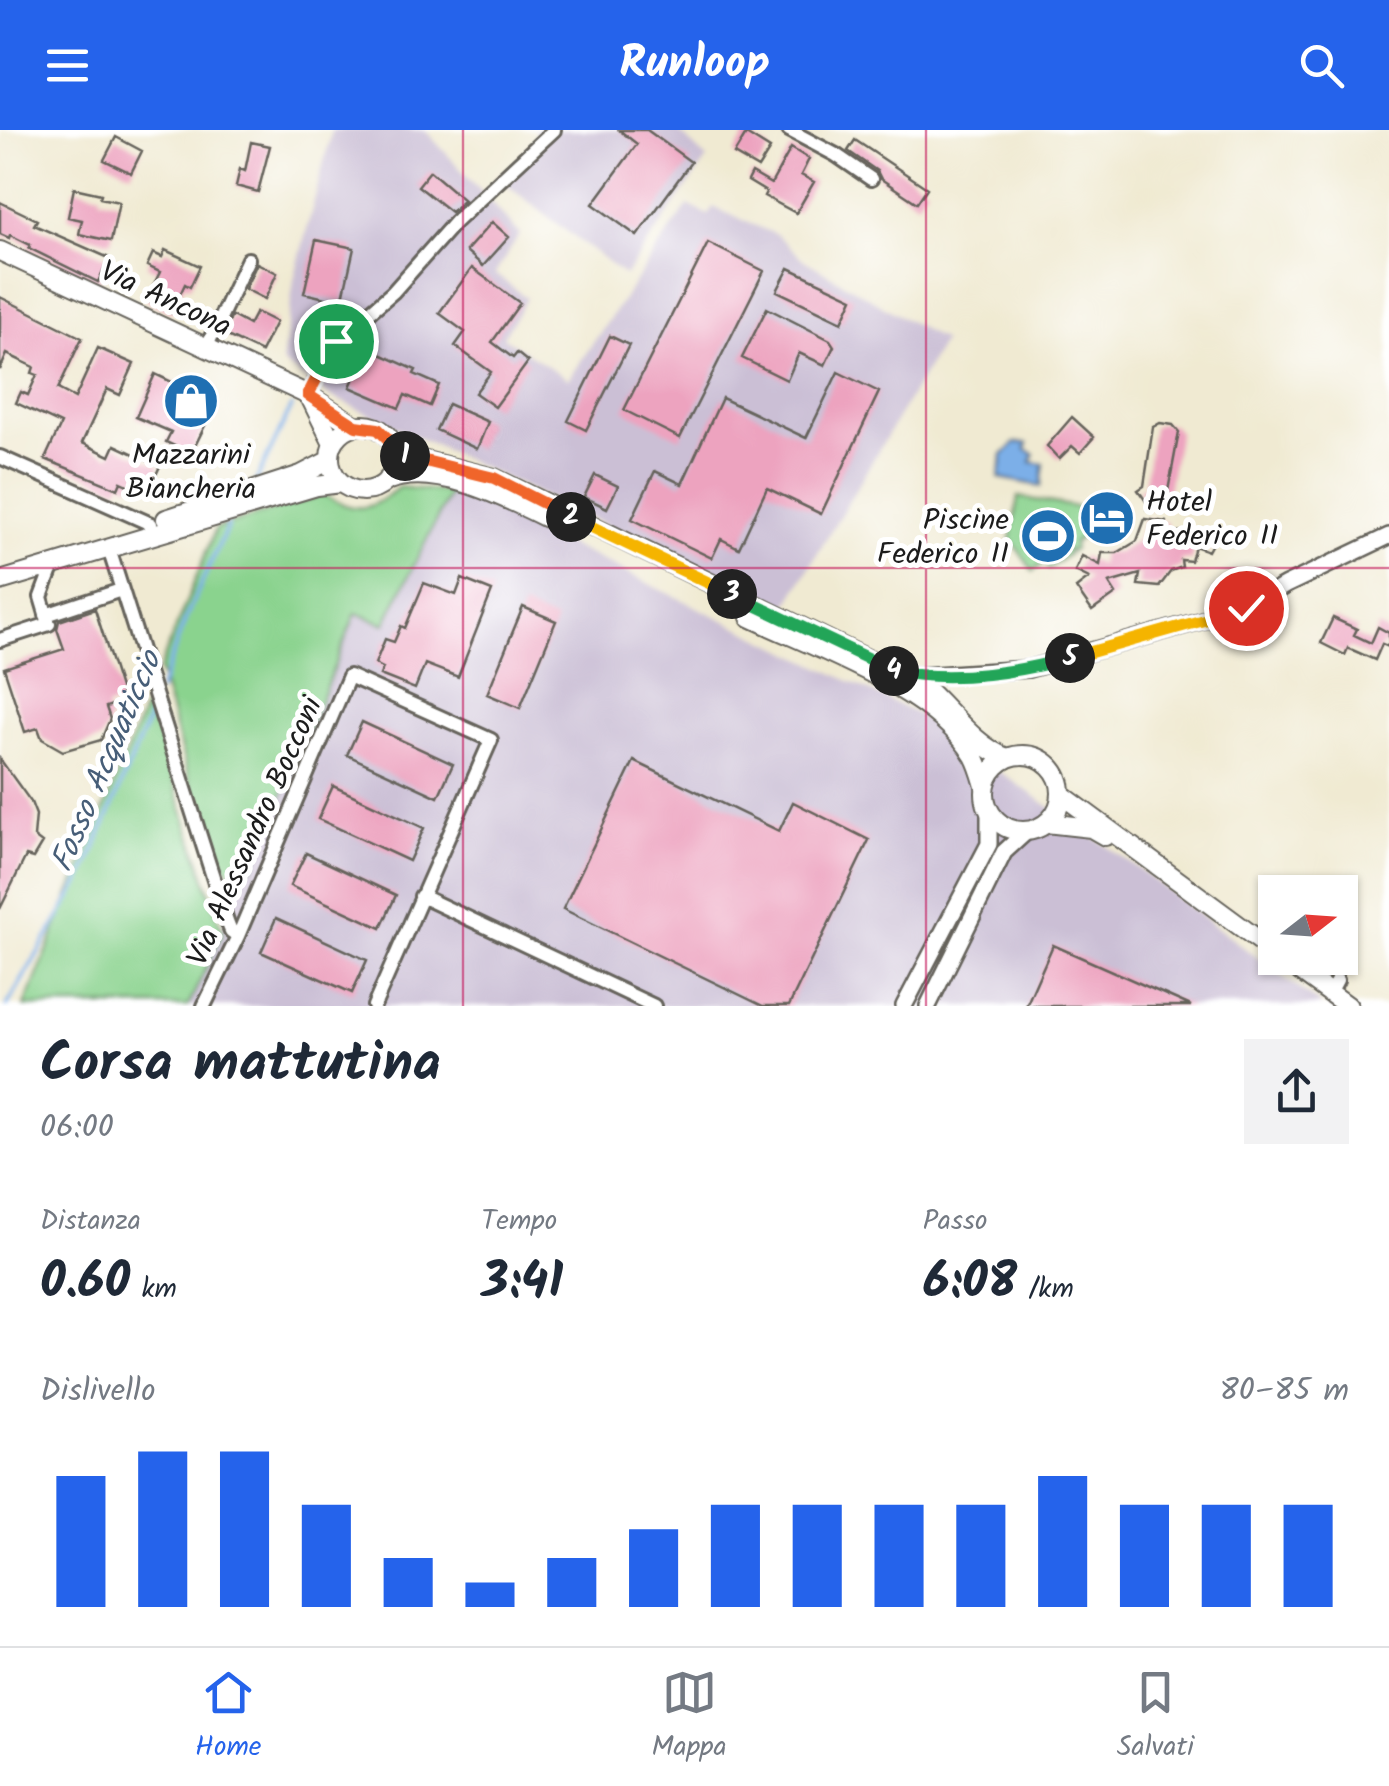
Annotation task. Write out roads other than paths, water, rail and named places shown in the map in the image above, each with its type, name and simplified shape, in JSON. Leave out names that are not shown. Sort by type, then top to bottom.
[{"type":"main road","name":"Via Ancona","points":[[0,251],[308,395],[356,426]]},
{"type":"main road","points":[[308,395],[320,412],[341,483]]},
{"type":"main road","points":[[0,570],[302,475],[331,452],[342,432],[356,426],[378,429],[405,456],[494,478],[923,686],[987,750],[1007,758]]},
{"type":"main road","points":[[386,481],[395,460],[392,445]]},
{"type":"main road","points":[[0,581],[318,486],[341,483],[353,490],[368,491],[398,476],[438,477],[491,491],[914,696],[944,720],[973,756],[989,810],[1005,826],[1027,831],[1046,823],[1057,811],[1062,795],[1055,771],[1042,759],[1025,754],[1007,758],[993,769],[985,786]]},
{"type":"main road","points":[[1062,795],[1258,939]]},
{"type":"main road","points":[[1046,823],[1091,828],[1154,862]]},
{"type":"main road","points":[[1314,975],[1334,986],[1348,1006]]},
{"type":"street","points":[[789,130],[870,179]]},
{"type":"street","points":[[308,395],[336,341],[393,292],[454,222],[545,133]]},
{"type":"street","points":[[206,348],[248,258]]},
{"type":"street","points":[[0,457],[151,524]]},
{"type":"street","points":[[890,670],[918,676],[1028,670],[1246,608],[1389,536]]},
{"type":"street","points":[[109,548],[226,922],[238,936]]},
{"type":"street","points":[[0,640],[49,624],[42,596],[53,565]]},
{"type":"street","points":[[46,615],[121,590]]},
{"type":"street","name":"Via Alessandro Bocconi","points":[[204,1006],[238,936],[348,676],[490,740],[422,896]]},
{"type":"street","points":[[904,1006],[988,844],[989,810]]},
{"type":"street","points":[[928,1006],[1004,852],[1027,831]]},
{"type":"street","points":[[374,1006],[422,896],[654,1006]]},
{"type":"water","points":[[1015,443],[1028,443],[1026,449],[1034,454],[1031,462],[1044,464],[1041,486],[999,478],[1003,455]]},
{"type":"waterway","points":[[255,483],[292,406]]},
{"type":"waterway","name":"Fosso Acquaticcio","points":[[159,691],[187,615],[228,525]]},
{"type":"waterway","name":"Fosso Acquaticcio","points":[[7,1006],[84,875],[154,705]]},
{"type":"place","name":"Mazzarini Biancheria","points":[[191,401]]},
{"type":"place","name":"Hotel Federico II","points":[[1107,518]]},
{"type":"place","name":"Piscine Federico II","points":[[1048,536]]}]
